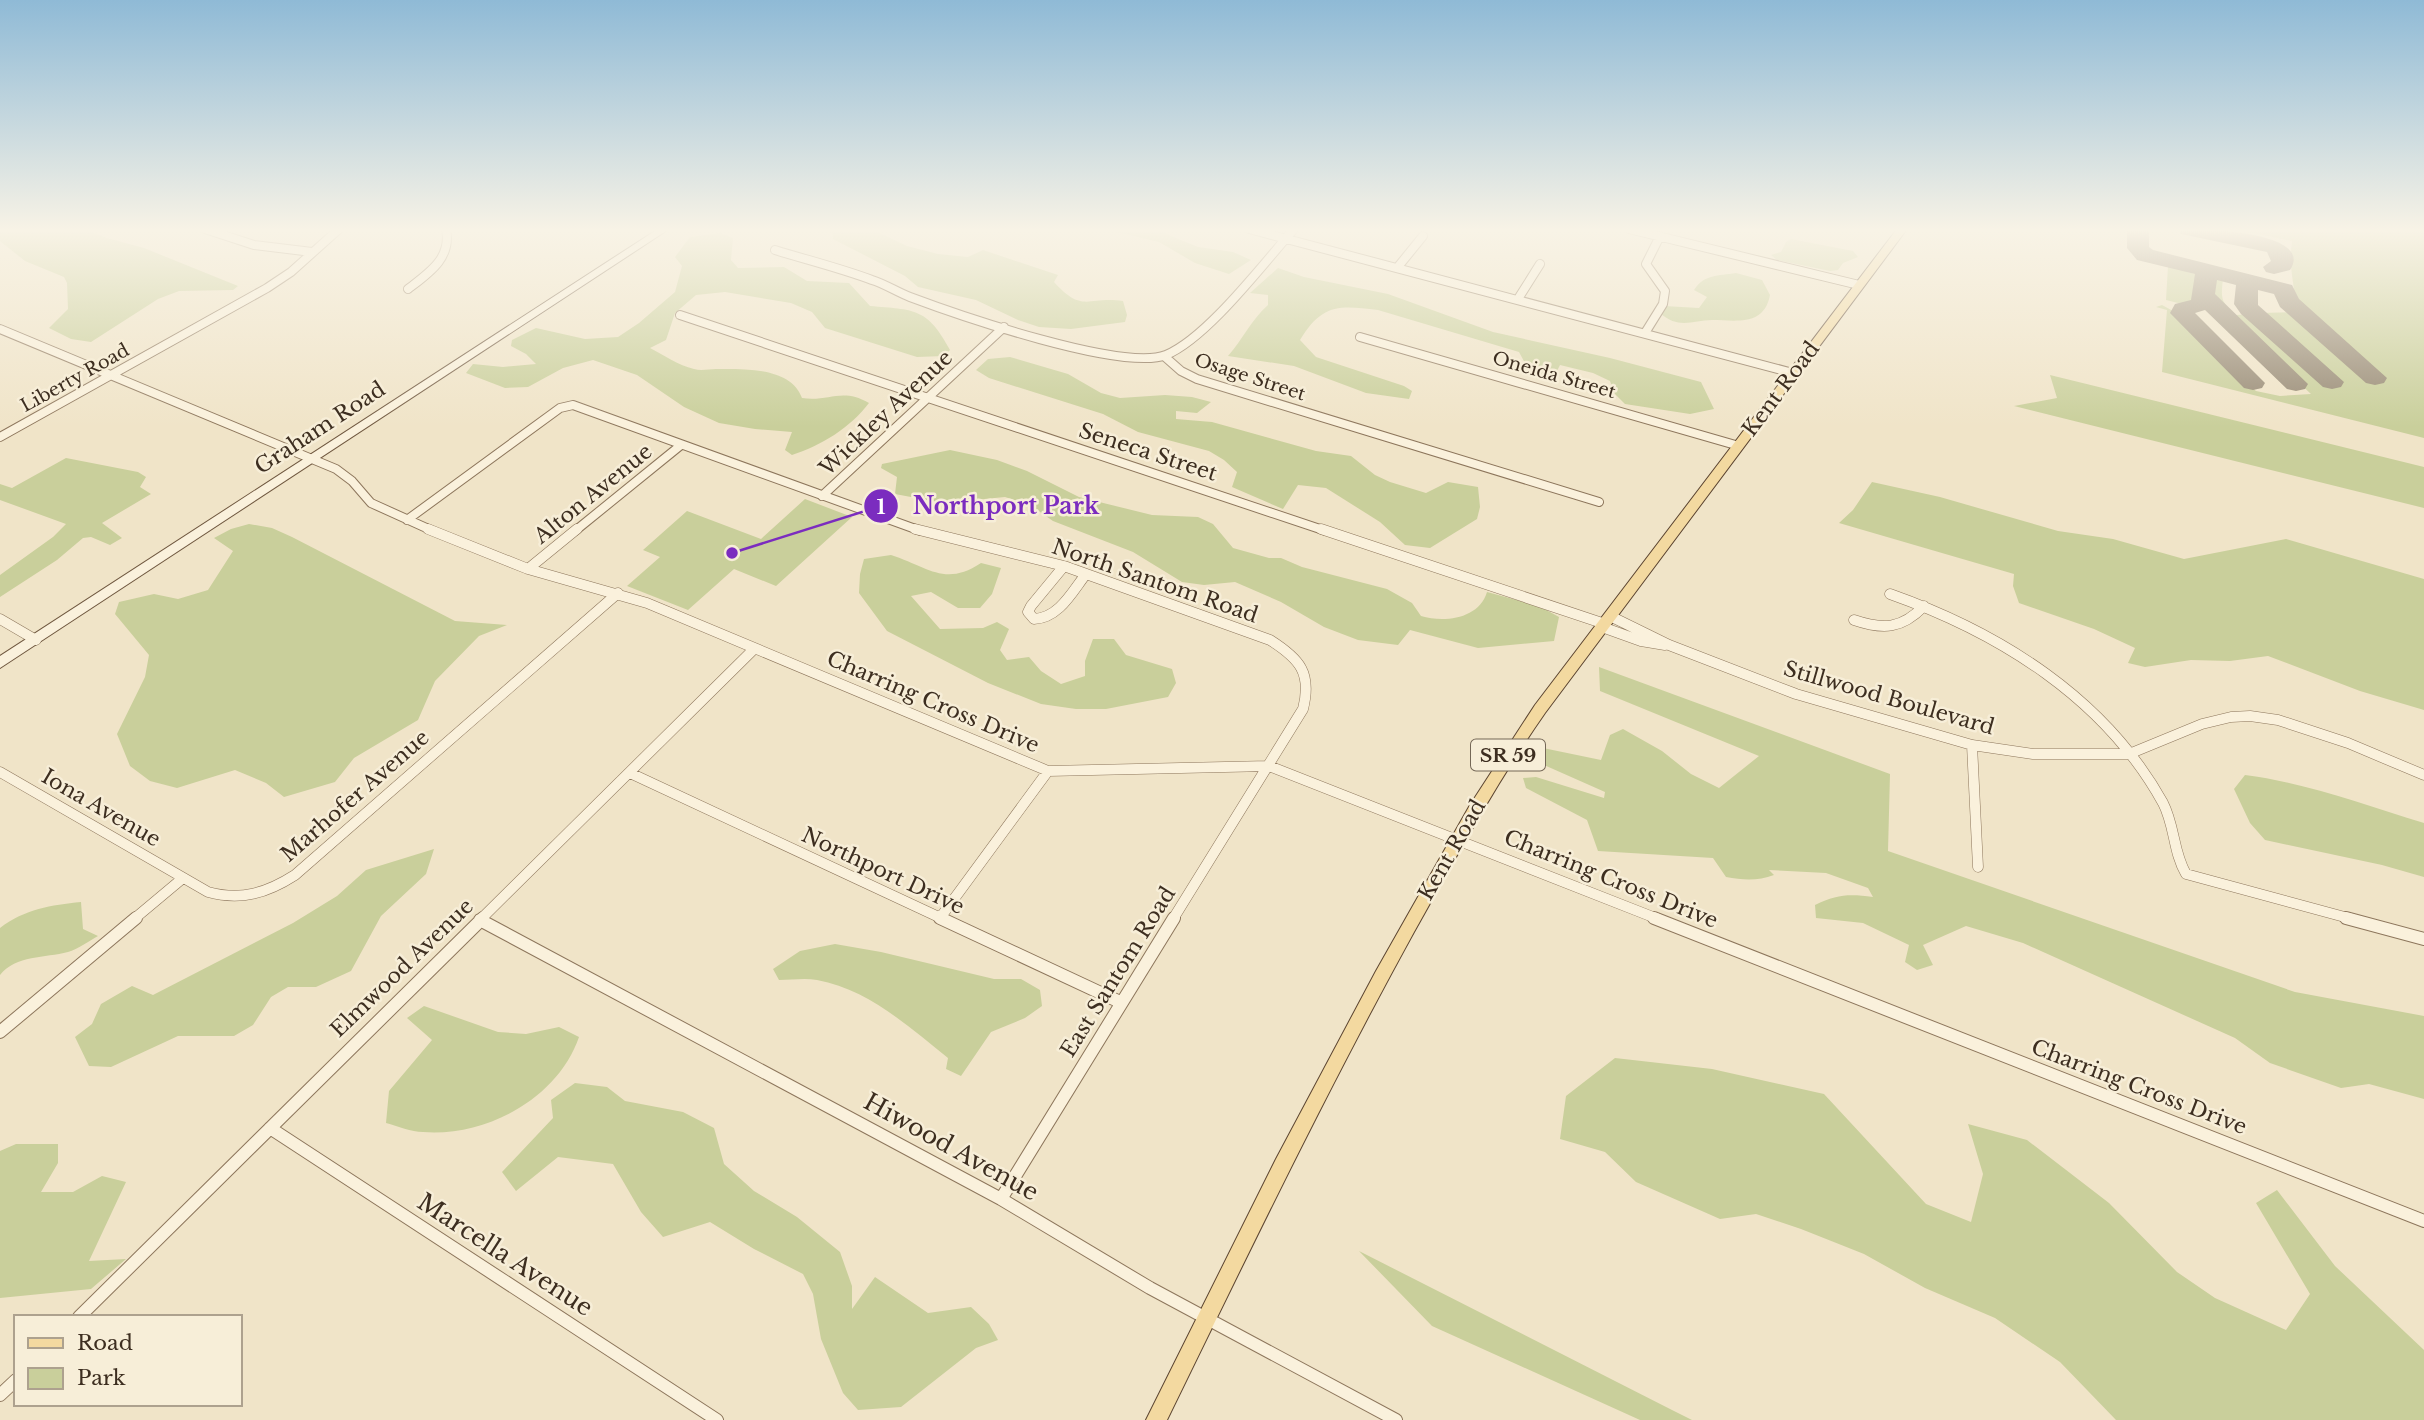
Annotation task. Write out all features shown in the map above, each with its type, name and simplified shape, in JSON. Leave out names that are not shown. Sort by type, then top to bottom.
[{"type":"main road","name":"Graham Road","points":[[0,663],[562,295]]},
{"type":"main road","name":"Kent Road","points":[[1156,1420],[1330,1068],[1458,839],[1523,732],[1852,295]]},
{"type":"street","name":"Liberty Road","points":[[0,437],[254,295]]},
{"type":"street","name":"Osage Street","points":[[904,295],[1108,357],[1129,359],[1164,356],[1181,371],[1196,379],[1600,502]]},
{"type":"street","points":[[1164,356],[1197,338],[1235,295]]},
{"type":"street","points":[[1504,295],[1793,373]]},
{"type":"street","points":[[1518,299],[1520,295]]},
{"type":"street","points":[[1645,333],[1665,295]]},
{"type":"street","name":"Seneca Street","points":[[680,315],[1606,622]]},
{"type":"street","name":"Wickley Avenue","points":[[822,496],[1004,327]]},
{"type":"street","name":"Charring Cross Drive","points":[[0,329],[313,458],[345,474],[371,503],[407,520],[528,569],[618,593],[1048,771],[1269,766],[2424,1221]]},
{"type":"street","name":"Oneida Street","points":[[1360,337],[1739,446]]},
{"type":"street","name":"North Santom Road","points":[[407,520],[566,405],[575,405],[918,530],[1064,566],[1270,639],[1290,653],[1307,679],[1303,709],[1269,766]]},
{"type":"street","name":"Alton Avenue","points":[[528,569],[681,445]]},
{"type":"street","points":[[1064,566],[1031,606],[1028,612],[1034,619],[1047,618],[1054,612],[1086,574]]},
{"type":"street","name":"Marhofer Avenue","points":[[183,878],[224,897],[261,893],[287,880],[618,593]]},
{"type":"street","points":[[1890,594],[1924,606],[2005,644],[2038,666],[2087,707],[2129,754],[2165,808],[2176,860],[2186,874],[2424,939]]},
{"type":"street","points":[[1854,620],[1883,629],[1914,618],[1924,606]]},
{"type":"street","points":[[0,619],[36,640]]},
{"type":"street","name":"Stillwood Boulevard","points":[[1606,622],[1641,641],[1669,645],[1796,694],[1972,745],[2033,754],[2129,754],[2202,724],[2231,717],[2250,716],[2278,720],[2348,743],[2424,775]]},
{"type":"street","name":"Elmwood Avenue","points":[[81,1315],[754,649]]},
{"type":"street","points":[[1972,745],[1978,866]]},
{"type":"street","name":"East Santom Road","points":[[1001,1199],[1269,766]]},
{"type":"street","points":[[940,918],[1048,771]]},
{"type":"street","name":"Iona Avenue","points":[[0,772],[183,878]]},
{"type":"street","name":"Northport Drive","points":[[630,773],[1121,1003]]},
{"type":"street","points":[[0,1032],[183,878]]},
{"type":"street","name":"Hiwood Avenue","points":[[480,920],[1001,1199],[1150,1289],[1396,1420]]},
{"type":"street","name":"Marcella Avenue","points":[[270,1128],[717,1420]]},
{"type":"street","points":[[0,1395],[14,1382]]},
{"type":"green space","points":[[67,295],[168,295],[91,342],[71,339],[49,328],[68,309]]},
{"type":"green space","points":[[671,295],[696,295],[675,313],[666,340],[650,348],[677,363],[697,370],[753,370],[778,375],[788,380],[802,398],[843,395],[869,403],[835,435],[792,455],[785,450],[792,432],[719,423],[684,407],[637,375],[593,360],[563,368],[528,387],[505,388],[466,373],[473,364],[503,367],[536,364],[526,354],[511,346],[512,340],[536,328],[585,339],[618,337]]},
{"type":"green space","points":[[745,295],[860,295],[870,306],[918,313],[934,326],[950,350],[944,356],[917,357],[825,328],[812,312],[791,303]]},
{"type":"green space","points":[[955,295],[1068,295],[1086,302],[1123,301],[1127,315],[1125,322],[1071,329],[1039,327],[976,300]]},
{"type":"green space","points":[[1268,295],[1392,295],[1493,332],[1701,382],[1714,409],[1690,414],[1625,404],[1615,394],[1610,381],[1593,373],[1560,365],[1552,381],[1536,378],[1526,370],[1519,352],[1364,308],[1342,308],[1324,313],[1300,340],[1316,357],[1404,386],[1412,391],[1409,399],[1366,393],[1294,366],[1228,356],[1268,305]]},
{"type":"green space","points":[[1704,295],[1770,295],[1762,312],[1747,320],[1680,323],[1660,313],[1664,306],[1699,308],[1707,297]]},
{"type":"green space","points":[[2166,295],[2195,295],[2194,302],[2178,303],[2166,300]]},
{"type":"green space","points":[[2212,295],[2223,295],[2224,303],[2236,315],[2253,314],[2329,383],[2336,382],[2261,313],[2295,312],[2374,380],[2381,379],[2296,305],[2295,295],[2424,295],[2424,438],[2162,372],[2167,310],[2156,307],[2162,305],[2173,311],[2256,391],[2280,396],[2311,394],[2214,303]]},
{"type":"green space","points":[[1010,357],[1068,374],[1101,393],[1120,398],[1165,395],[1211,402],[1197,413],[1176,411],[1176,419],[1212,422],[1316,451],[1351,456],[1375,475],[1426,493],[1448,482],[1478,487],[1480,507],[1477,519],[1430,548],[1405,545],[1380,522],[1326,488],[1298,485],[1283,509],[1232,487],[1237,472],[1209,451],[1138,432],[1103,414],[989,378],[976,370],[988,359]]},
{"type":"green space","points":[[2050,375],[2424,467],[2424,508],[2014,406],[2057,398]]},
{"type":"green space","points":[[950,450],[997,460],[1027,471],[1079,497],[1152,515],[1198,517],[1213,524],[1233,548],[1269,558],[1281,558],[1302,567],[1387,589],[1412,603],[1421,616],[1440,619],[1460,617],[1477,608],[1487,592],[1539,606],[1559,617],[1554,641],[1478,648],[1410,630],[1398,645],[1358,640],[1324,627],[1281,602],[1235,582],[1204,585],[1182,582],[1133,552],[1053,521],[1030,505],[1005,497],[943,503],[895,494],[897,477],[881,468],[882,464]]},
{"type":"green space","points":[[66,458],[138,472],[146,477],[140,487],[151,494],[102,523],[122,538],[110,545],[91,537],[83,538],[57,560],[0,597],[0,575],[53,537],[66,524],[0,500],[0,484],[12,488]]},
{"type":"green space","points":[[1872,482],[1940,497],[2058,531],[2113,539],[2184,559],[2286,539],[2424,579],[2424,710],[2360,691],[2268,656],[2230,661],[2191,660],[2145,667],[2128,663],[2135,648],[2094,629],[2019,603],[2013,586],[2014,574],[1839,523],[1853,510]]},
{"type":"green space","points":[[805,499],[852,517],[776,586],[734,569],[688,610],[627,586],[660,557],[643,550],[687,511],[761,539]]},
{"type":"green space","points":[[249,524],[272,528],[292,537],[455,621],[507,625],[479,636],[435,681],[418,720],[354,758],[335,782],[284,797],[266,783],[235,770],[177,788],[150,781],[130,766],[117,734],[145,677],[149,655],[115,614],[119,602],[154,594],[178,599],[208,590],[233,551],[214,538]]},
{"type":"green space","points":[[891,555],[946,574],[957,574],[981,563],[1001,568],[992,594],[980,608],[958,608],[931,592],[911,596],[940,629],[983,628],[997,622],[1009,629],[1000,650],[1007,660],[1029,657],[1041,671],[1061,684],[1085,676],[1085,661],[1093,639],[1114,639],[1126,655],[1172,669],[1176,683],[1168,697],[1106,709],[1076,709],[1041,704],[988,683],[887,631],[859,593],[860,574],[864,559]]},
{"type":"green space","points":[[1599,667],[1890,774],[1888,851],[2295,992],[2424,1016],[2424,1099],[2369,1084],[2341,1088],[2270,1063],[2235,1038],[2023,943],[1966,926],[1923,945],[1933,965],[1917,970],[1905,962],[1909,945],[1863,923],[1816,918],[1815,905],[1830,899],[1850,895],[1873,897],[1868,888],[1826,873],[1769,870],[1774,875],[1738,879],[1726,877],[1713,858],[1598,851],[1587,820],[1526,788],[1523,778],[1536,777],[1604,798],[1605,792],[1535,761],[1543,748],[1601,760],[1610,735],[1623,729],[1662,751],[1691,774],[1719,788],[1759,756],[1600,691]]},
{"type":"green space","points":[[2245,775],[2313,789],[2424,823],[2424,877],[2382,865],[2265,840],[2250,823],[2234,789]]},
{"type":"green space","points":[[434,849],[426,874],[381,916],[351,971],[316,987],[288,987],[271,997],[253,1025],[234,1036],[178,1036],[111,1067],[89,1066],[75,1037],[92,1024],[101,1004],[132,986],[153,995],[293,923],[337,896],[366,870]]},
{"type":"green space","points":[[81,902],[83,929],[98,936],[68,952],[31,958],[14,964],[0,975],[0,928],[19,916],[39,909]]},
{"type":"green space","points":[[835,944],[994,979],[1021,979],[1040,990],[1042,1006],[1025,1018],[991,1032],[961,1076],[946,1069],[948,1058],[871,1000],[817,980],[779,980],[773,969],[800,951]]},
{"type":"green space","points":[[424,1006],[498,1032],[526,1034],[559,1027],[579,1037],[569,1059],[555,1078],[517,1109],[471,1128],[447,1132],[414,1131],[386,1123],[389,1091],[432,1040],[407,1018]]},
{"type":"green space","points":[[1615,1058],[1712,1069],[1824,1094],[1926,1204],[1971,1222],[1983,1174],[1968,1124],[2027,1140],[2109,1203],[2177,1272],[2215,1298],[2286,1330],[2310,1294],[2256,1203],[2277,1190],[2335,1266],[2424,1350],[2424,1420],[2116,1420],[2060,1362],[1995,1318],[1925,1288],[1864,1254],[1801,1229],[1756,1214],[1720,1219],[1636,1182],[1605,1152],[1560,1139],[1566,1096]]},
{"type":"green space","points":[[575,1083],[607,1087],[625,1101],[683,1112],[714,1128],[724,1164],[754,1191],[797,1217],[840,1252],[852,1286],[852,1309],[875,1277],[928,1313],[971,1307],[989,1324],[998,1340],[976,1348],[901,1407],[858,1410],[843,1393],[821,1339],[813,1294],[803,1274],[710,1222],[663,1237],[641,1212],[613,1164],[558,1157],[516,1191],[502,1172],[553,1118],[551,1100]]},
{"type":"green space","points":[[16,1144],[58,1144],[58,1163],[41,1192],[73,1192],[102,1176],[126,1182],[89,1261],[126,1259],[91,1289],[0,1298],[0,1151]]},
{"type":"green space","points":[[1359,1251],[1692,1420],[1640,1420],[1432,1326]]},
{"type":"taxiway","points":[[2203,295],[2202,304],[2183,309],[2182,313],[2253,383]]},
{"type":"taxiway","points":[[2246,295],[2249,309],[2332,382]]},
{"type":"taxiway","points":[[2286,295],[2288,302],[2375,378]]},
{"type":"taxiway","points":[[2204,296],[2296,384]]},
{"type":"place","name":"Northport Park","points":[[732,553]]}]
